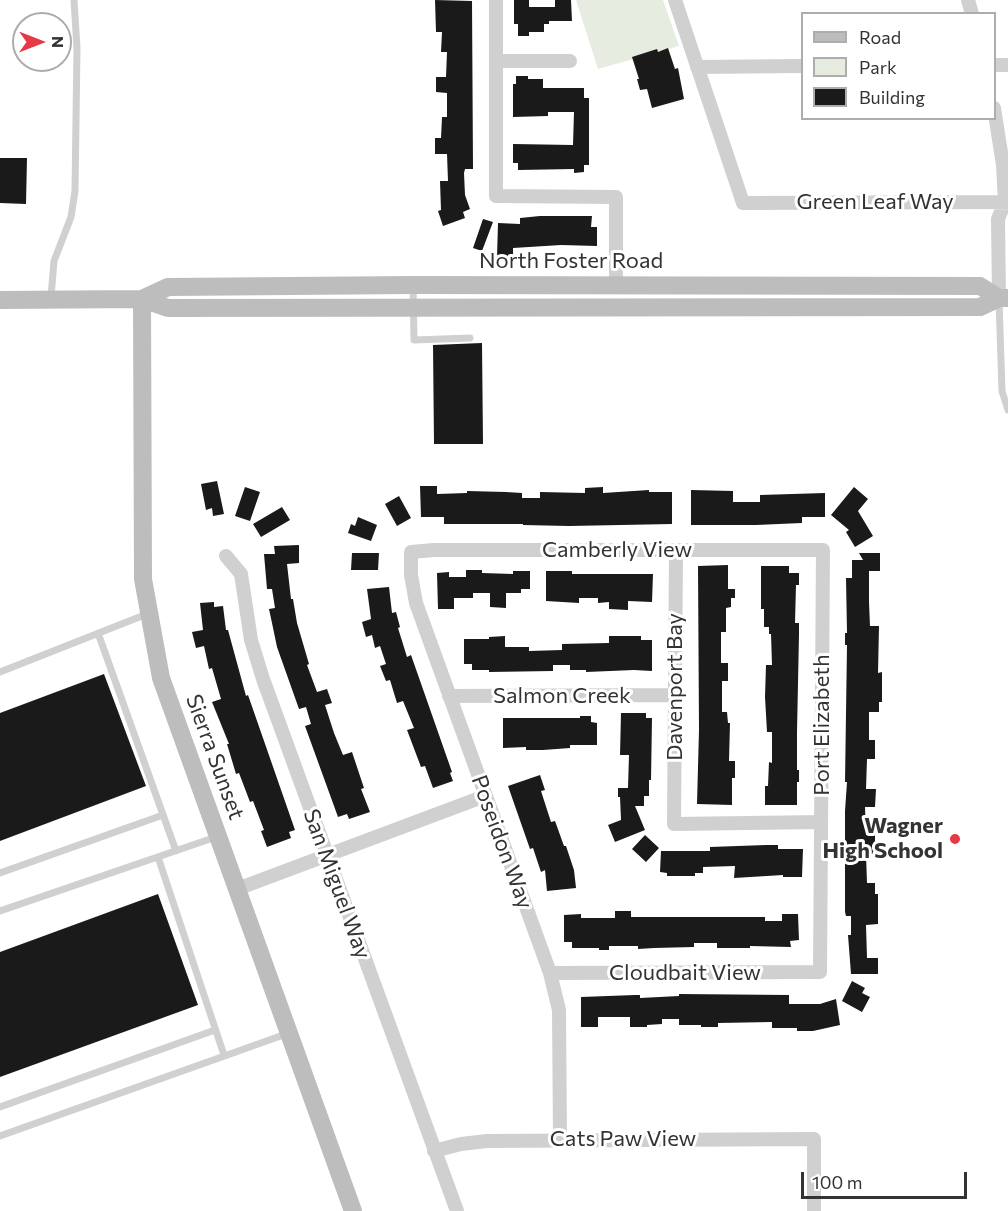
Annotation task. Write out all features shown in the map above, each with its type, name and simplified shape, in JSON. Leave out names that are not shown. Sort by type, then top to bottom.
[{"type":"main road","name":"North Foster Road","points":[[142,299],[168,287],[413,285],[980,286],[1004,298]]},
{"type":"main road","name":"North Foster Road","points":[[0,300],[142,299],[168,308],[980,307],[1004,298]]},
{"type":"main road","name":"Sierra Sunset","points":[[142,299],[143,579],[161,678],[353,1211]]},
{"type":"street","points":[[496,0],[496,196],[616,197],[616,285]]},
{"type":"street","points":[[675,0],[697,67],[801,66]]},
{"type":"street","points":[[496,61],[570,61]]},
{"type":"street","name":"Green Leaf Way","points":[[697,67],[743,203],[1007,203]]},
{"type":"street","points":[[996,120],[1007,203],[998,219],[1004,298]]},
{"type":"street","name":"Camberly View","points":[[411,552],[434,550],[823,550]]},
{"type":"street","name":"Davenport Bay","points":[[676,550],[674,824],[821,822]]},
{"type":"street","name":"Port Elizabeth","points":[[820,972],[823,550]]},
{"type":"street","name":"Poseidon Way","points":[[411,552],[411,575],[416,603],[550,973],[559,1010],[560,1139]]},
{"type":"street","name":"San Miguel Way","points":[[226,556],[241,574],[251,640],[263,679],[457,1211]]},
{"type":"street","name":"Salmon Creek","points":[[449,696],[675,695]]},
{"type":"street","points":[[237,889],[485,796]]},
{"type":"street","name":"Cloudbait View","points":[[550,973],[820,972]]},
{"type":"street","name":"Cats Paw View","points":[[434,1151],[461,1144],[487,1141],[814,1139],[814,1211]]},
{"type":"lane","points":[[51,300],[54,261],[71,218],[75,191],[77,48],[74,0]]},
{"type":"lane","points":[[413,285],[414,340],[470,338]]},
{"type":"lane","points":[[1004,298],[1002,391],[1008,410]]},
{"type":"lane","points":[[0,672],[149,613]]},
{"type":"lane","points":[[98,633],[176,851]]},
{"type":"lane","points":[[0,873],[163,815]]},
{"type":"lane","points":[[0,911],[218,837]]},
{"type":"lane","points":[[158,857],[224,1055]]},
{"type":"lane","points":[[0,1107],[215,1030]]},
{"type":"lane","points":[[0,1136],[289,1033]]},
{"type":"green space","points":[[576,0],[663,0],[679,46],[598,69]]},
{"type":"building","points":[[435,0],[472,1],[473,169],[465,169],[464,173],[465,195],[470,209],[463,212],[465,218],[443,226],[438,211],[441,210],[440,181],[448,181],[447,154],[435,154],[435,138],[441,138],[442,117],[447,117],[447,93],[436,92],[436,77],[446,77],[447,52],[441,52],[442,32],[436,32]]},
{"type":"building","points":[[514,0],[529,0],[529,7],[555,7],[555,0],[571,0],[572,21],[549,21],[549,24],[544,24],[544,32],[529,32],[529,36],[518,36],[518,24],[514,24]]},
{"type":"building","points":[[668,48],[675,69],[678,68],[684,99],[652,108],[647,89],[640,90],[632,57]]},
{"type":"building","points":[[516,76],[543,79],[543,88],[584,88],[584,98],[589,98],[589,165],[584,165],[584,172],[574,173],[574,169],[518,170],[518,163],[513,163],[513,144],[573,145],[574,112],[548,112],[548,116],[513,117],[513,84],[516,84]]},
{"type":"building","points":[[0,158],[27,158],[26,204],[0,203]]},
{"type":"building","points":[[592,216],[591,227],[597,227],[597,246],[561,245],[513,248],[513,257],[497,257],[498,223],[520,224],[520,218]]},
{"type":"building","points":[[483,219],[493,222],[482,251],[473,248]]},
{"type":"building","points":[[482,343],[483,444],[434,444],[433,345]]},
{"type":"building","points":[[217,481],[224,514],[213,516],[212,508],[206,510],[201,484]]},
{"type":"building","points":[[420,486],[437,486],[437,494],[467,493],[467,491],[506,492],[522,493],[522,498],[540,498],[540,492],[585,493],[585,488],[603,487],[603,493],[649,490],[649,492],[672,492],[672,524],[569,526],[444,524],[444,517],[421,517]]},
{"type":"building","points":[[245,487],[260,492],[250,521],[235,516]]},
{"type":"building","points":[[854,487],[868,499],[858,511],[873,536],[855,547],[846,532],[849,530],[831,515]]},
{"type":"building","points":[[691,490],[733,491],[733,502],[760,502],[760,495],[825,493],[825,517],[802,517],[802,523],[691,525]]},
{"type":"building","points":[[399,496],[411,518],[397,526],[385,504]]},
{"type":"building","points":[[282,507],[290,520],[261,537],[253,524]]},
{"type":"building","points":[[358,517],[377,525],[371,541],[348,533],[351,524],[355,526]]},
{"type":"building","points":[[299,545],[299,563],[287,564],[291,599],[293,599],[297,623],[309,664],[307,665],[317,692],[327,689],[332,703],[325,705],[334,733],[343,755],[352,752],[364,788],[361,789],[370,812],[349,819],[347,814],[338,817],[305,726],[311,724],[306,707],[299,709],[277,647],[269,609],[275,608],[272,589],[267,589],[264,554],[275,554],[274,546]]},
{"type":"building","points":[[352,553],[379,553],[378,570],[351,570]]},
{"type":"building","points":[[859,553],[880,553],[880,571],[869,571],[869,602],[870,626],[879,626],[878,673],[882,672],[882,702],[879,702],[879,712],[869,712],[869,740],[875,740],[875,759],[867,759],[866,789],[876,789],[875,807],[865,807],[866,835],[875,835],[875,854],[866,854],[867,883],[875,883],[875,894],[878,894],[878,924],[866,925],[867,958],[878,958],[878,974],[851,974],[848,935],[851,935],[851,916],[846,916],[845,912],[846,578],[852,578],[852,560],[863,560]]},
{"type":"building","points":[[728,565],[728,589],[735,589],[735,598],[731,598],[731,607],[726,608],[726,632],[721,632],[721,663],[728,663],[728,681],[722,681],[722,712],[727,712],[728,723],[730,723],[729,761],[735,761],[735,778],[732,778],[732,805],[697,804],[698,566]]},
{"type":"building","points":[[761,566],[789,566],[789,573],[799,573],[799,585],[796,585],[795,623],[799,623],[797,805],[765,805],[769,762],[772,763],[772,732],[767,732],[766,665],[772,665],[771,634],[769,634],[769,627],[764,627],[764,609],[761,609]]},
{"type":"building","points":[[466,570],[513,574],[513,571],[530,571],[530,589],[521,589],[521,593],[506,593],[506,608],[490,607],[490,593],[473,593],[473,598],[454,598],[454,609],[438,609],[437,573],[449,572],[449,577],[466,577]]},
{"type":"building","points":[[546,571],[572,571],[572,574],[653,574],[652,602],[628,601],[628,610],[609,609],[609,602],[598,603],[598,598],[579,598],[579,603],[546,601]]},
{"type":"building","points":[[389,587],[392,613],[396,612],[400,627],[398,628],[407,657],[411,655],[452,772],[450,773],[453,781],[433,788],[425,766],[421,767],[407,730],[414,728],[403,701],[397,703],[390,680],[386,681],[380,666],[386,664],[380,646],[375,648],[372,635],[366,637],[362,622],[371,619],[367,589]]},
{"type":"building","points":[[214,602],[214,607],[223,606],[226,630],[228,630],[246,696],[248,695],[295,830],[289,832],[291,838],[267,847],[261,831],[264,830],[253,801],[250,802],[239,773],[236,774],[227,744],[229,744],[212,702],[221,699],[212,668],[209,669],[204,646],[196,648],[192,632],[203,630],[200,603]]},
{"type":"building","points":[[505,636],[505,647],[529,647],[529,651],[562,650],[562,644],[609,643],[609,636],[641,636],[641,640],[652,640],[652,671],[586,672],[586,670],[570,670],[570,665],[553,665],[553,671],[489,672],[489,670],[472,670],[472,664],[464,664],[464,639],[489,639],[489,637]]},
{"type":"building","points":[[104,674],[146,786],[0,841],[0,713]]},
{"type":"building","points":[[621,713],[646,713],[646,718],[652,718],[651,780],[649,780],[649,796],[644,796],[644,806],[635,806],[645,830],[615,842],[608,825],[621,820],[618,788],[628,788],[629,755],[620,755]]},
{"type":"building","points":[[580,716],[591,716],[591,722],[597,723],[597,745],[570,745],[570,748],[543,750],[526,750],[526,747],[503,748],[503,718],[580,718]]},
{"type":"building","points":[[540,775],[545,790],[541,791],[551,822],[555,821],[564,846],[566,846],[574,870],[576,888],[547,891],[545,870],[541,872],[533,848],[530,849],[508,786]]},
{"type":"building","points":[[645,835],[659,848],[646,862],[632,849]]},
{"type":"building","points":[[778,845],[778,849],[803,849],[802,877],[783,877],[783,875],[734,878],[735,866],[703,867],[703,873],[695,873],[695,876],[667,876],[667,873],[660,872],[661,851],[710,851],[710,847]]},
{"type":"building","points":[[158,894],[198,1005],[0,1077],[0,952]]},
{"type":"building","points":[[615,911],[631,911],[631,917],[765,917],[765,921],[782,921],[782,914],[798,914],[799,940],[790,941],[791,947],[717,948],[717,943],[694,943],[694,947],[638,949],[638,946],[609,946],[609,950],[572,948],[572,942],[564,942],[564,915],[581,914],[581,918],[615,918]]},
{"type":"building","points":[[852,981],[865,988],[862,993],[870,997],[862,1012],[842,1001]]},
{"type":"building","points":[[679,994],[789,995],[789,1004],[820,1004],[836,999],[840,1025],[813,1031],[797,1031],[797,1028],[772,1028],[772,1022],[718,1023],[718,1027],[701,1027],[701,1025],[679,1025],[679,1019],[662,1019],[662,1024],[630,1027],[630,1017],[598,1017],[598,1027],[581,1027],[581,997],[640,995],[640,998],[679,996]]},
{"type":"place","name":"Wagner High School","points":[[955,839]]}]
